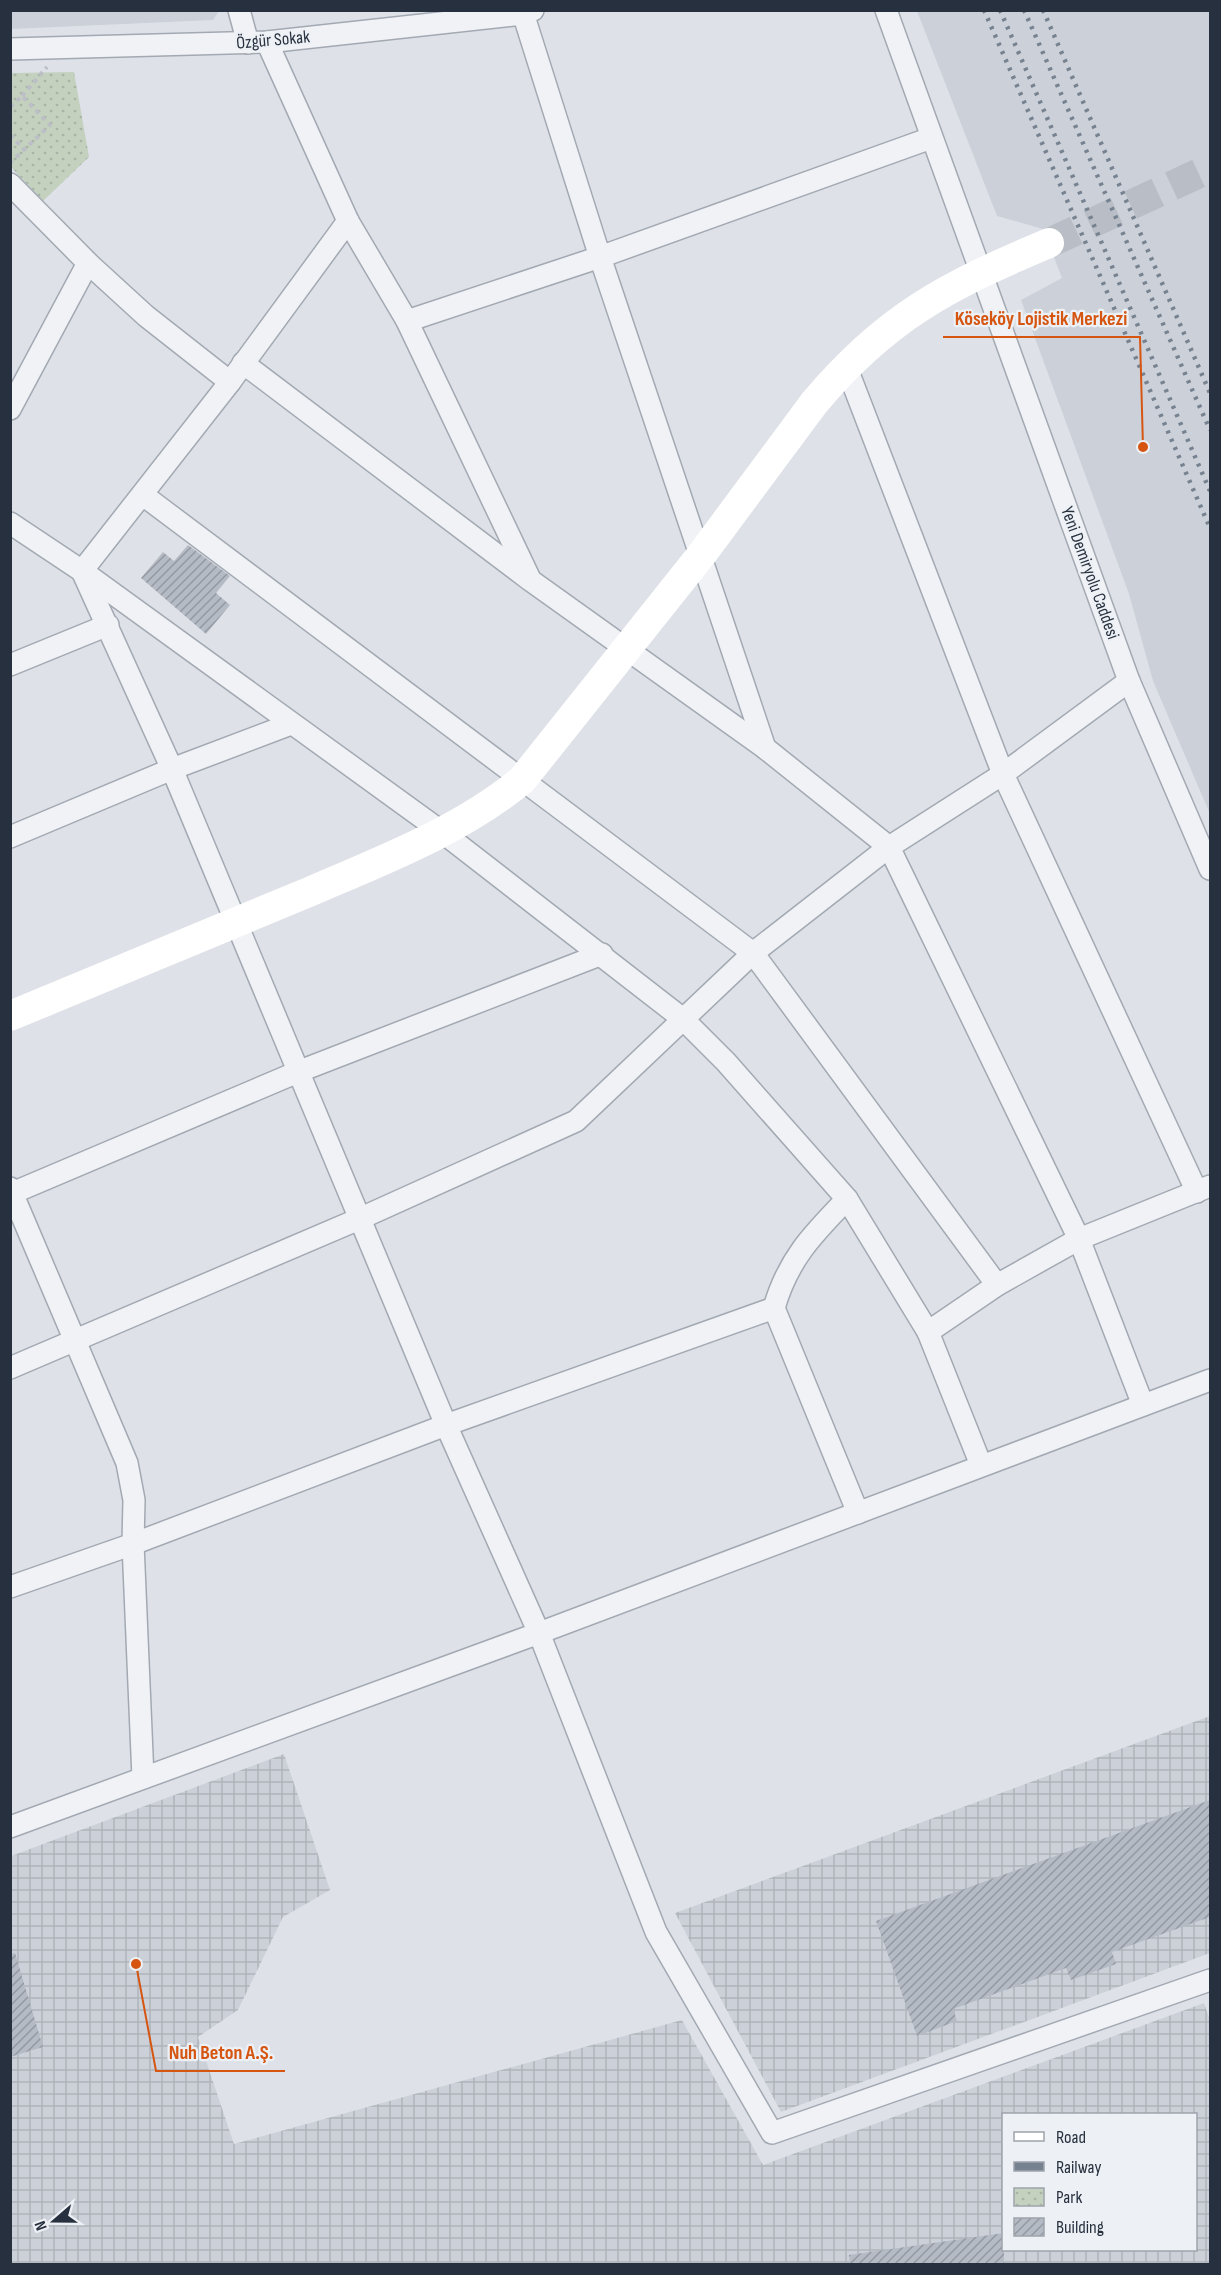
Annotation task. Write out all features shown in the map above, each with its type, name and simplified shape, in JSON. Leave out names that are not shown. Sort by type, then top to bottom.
[{"type":"street","points":[[239,10],[348,221],[407,321],[531,580]]},
{"type":"street","name":"Yeni Demiryolu Caddesi","points":[[886,10],[1129,681],[1210,869]]},
{"type":"street","points":[[526,12],[600,257],[702,554],[765,748]]},
{"type":"street","name":"Özgür Sokak","points":[[10,49],[257,42],[526,12]]},
{"type":"street","points":[[407,321],[600,257],[931,138]]},
{"type":"street","points":[[10,184],[88,263],[146,316],[230,382]]},
{"type":"street","points":[[82,571],[230,382],[348,221]]},
{"type":"street","points":[[10,1016],[403,852],[485,809],[522,780],[627,650],[702,554],[814,403],[846,366],[881,334],[913,310],[981,271],[1048,243]]},
{"type":"street","points":[[10,409],[88,263]]},
{"type":"street","points":[[243,363],[531,580],[765,748],[889,847],[1079,1239],[1143,1405]]},
{"type":"street","points":[[846,366],[1002,774],[1204,1189],[1079,1239],[997,1285],[928,1332]]},
{"type":"street","points":[[143,495],[753,953],[997,1285]]},
{"type":"street","points":[[10,524],[82,571],[442,832],[683,1019],[726,1062],[847,1199],[928,1332],[981,1465]]},
{"type":"street","points":[[82,571],[172,769],[446,1425],[539,1634],[656,1932],[772,2133],[1210,1980]]},
{"type":"street","points":[[10,665],[108,625]]},
{"type":"street","points":[[10,1368],[77,1342],[359,1219],[576,1121],[753,953],[889,847],[1002,774],[1129,681]]},
{"type":"street","points":[[10,837],[172,769],[291,724]]},
{"type":"street","points":[[143,1778],[133,1544],[134,1500],[127,1464],[77,1342],[11,1192],[300,1071],[602,954]]},
{"type":"street","points":[[847,1199],[799,1252],[787,1271],[774,1308],[858,1513]]},
{"type":"street","points":[[10,1587],[133,1544],[446,1425],[774,1308]]},
{"type":"street","points":[[10,1827],[539,1634],[1210,1380]]},
{"type":"path","points":[[10,107],[62,49]]},
{"type":"path","points":[[10,163],[51,125],[22,96]]},
{"type":"path","points":[[10,135],[25,150]]},
{"type":"shaded area","points":[[10,11],[219,11],[213,20],[11,29]]},
{"type":"shaded area","points":[[917,11],[1210,11],[1210,814],[1153,681],[1129,594],[1021,300],[1062,278],[1043,229],[997,216]]},
{"type":"shaded area","points":[[1210,1716],[1210,1953],[781,2112],[675,1913]]},
{"type":"shaded area","points":[[284,1754],[330,1890],[283,1917],[238,2010],[198,2037],[234,2144],[682,2020],[763,2165],[1204,2003],[1210,2020],[1210,2264],[11,2264],[11,1856]]},
{"type":"green space","points":[[74,72],[89,157],[43,201],[11,167],[11,73]]},
{"type":"building","points":[[188,545],[230,576],[216,593],[230,605],[206,634],[141,578],[163,552],[174,561]]},
{"type":"building","points":[[1210,1800],[1210,1917],[1112,1952],[1116,1964],[1071,1980],[1066,1968],[953,2009],[957,2021],[917,2036],[876,1921]]},
{"type":"building","points":[[15,1953],[43,2047],[10,2057],[10,1954]]},
{"type":"building","points":[[1002,2233],[1004,2265],[850,2265],[849,2255]]},
{"type":"tunnel","points":[[1049,243],[1210,168]]},
{"type":"railway","points":[[984,10],[1210,528]]},
{"type":"railway","points":[[1000,10],[1210,491]]},
{"type":"railway","points":[[1024,10],[1210,430]]},
{"type":"railway","points":[[1043,10],[1210,393]]},
{"type":"place","name":"Köseköy Lojistik Merkezi","points":[[1143,447]]},
{"type":"place","name":"Nuh Beton A.Ş.","points":[[136,1964]]}]
